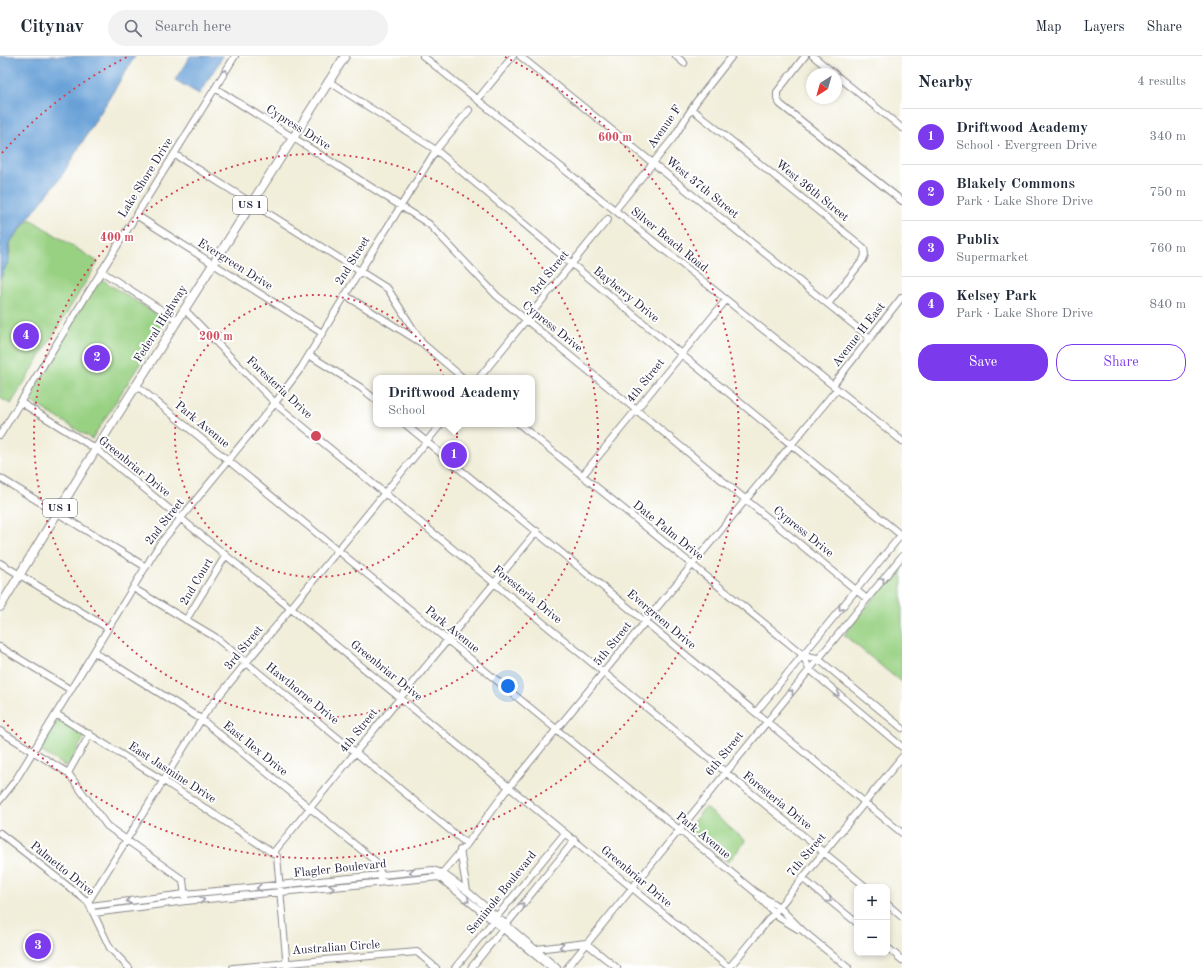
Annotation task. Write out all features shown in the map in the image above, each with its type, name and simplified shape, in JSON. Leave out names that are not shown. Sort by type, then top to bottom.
[{"type":"main road","name":"Federal Highway","points":[[0,607],[96,449],[345,56]]},
{"type":"street","name":"Lake Shore Drive","points":[[0,435],[235,56]]},
{"type":"street","name":"Silver Beach Road","points":[[423,56],[902,441]]},
{"type":"street","points":[[478,99],[513,56]]},
{"type":"street","name":"West 37th Street","points":[[520,56],[870,338]]},
{"type":"street","points":[[676,56],[684,63]]},
{"type":"street","name":"Avenue F","points":[[615,210],[674,137],[692,109],[732,56]]},
{"type":"street","points":[[805,56],[777,92],[777,99],[780,104],[902,201]]},
{"type":"street","points":[[813,56],[828,68]]},
{"type":"street","points":[[842,79],[902,128]]},
{"type":"street","name":"Bayberry Drive","points":[[328,81],[436,150],[901,535]]},
{"type":"street","name":"Cypress Drive","points":[[215,88],[429,224],[497,296],[867,598]]},
{"type":"street","name":"West 36th Street","points":[[692,109],[864,248],[865,255],[863,260],[828,304]]},
{"type":"street","name":"2nd Street","points":[[0,800],[15,781],[159,545],[275,403],[309,355],[436,150],[469,110]]},
{"type":"street","points":[[174,154],[388,289],[422,343]]},
{"type":"street","name":"Evergreen Drive","points":[[136,215],[322,333]]},
{"type":"street","name":"3rd Street","points":[[481,375],[608,219]]},
{"type":"street","points":[[101,271],[177,320]]},
{"type":"street","points":[[345,295],[422,343],[459,375]]},
{"type":"street","name":"Avenue H East","points":[[835,387],[902,297]]},
{"type":"street","name":"4th Street","points":[[582,476],[726,300]]},
{"type":"street","name":"Foresteria Drive","points":[[184,309],[275,403],[862,884]]},
{"type":"street","points":[[309,355],[360,387],[373,398]]},
{"type":"street","name":"Park Avenue","points":[[136,386],[448,640],[678,830],[755,892],[779,907],[803,931],[848,968]]},
{"type":"street","name":"5th Street","points":[[440,875],[460,850],[467,844],[557,730],[746,500],[835,387]]},
{"type":"street","name":"Greenbriar Drive","points":[[20,402],[96,449],[575,840],[729,968]]},
{"type":"street","name":"Evergreen Drive","points":[[409,427],[902,833]]},
{"type":"street","name":"3rd Street","points":[[89,904],[125,840],[164,781],[201,719],[439,427]]},
{"type":"street","name":"Date Palm Drive","points":[[523,427],[803,655],[818,658],[902,728]]},
{"type":"street","points":[[0,478],[146,567]]},
{"type":"street","name":"4th Street","points":[[273,853],[537,532]]},
{"type":"street","points":[[756,712],[901,535]]},
{"type":"street","name":"2nd Court","points":[[186,620],[226,555]]},
{"type":"street","name":"6th Street","points":[[567,968],[902,556]]},
{"type":"street","points":[[0,563],[108,628]]},
{"type":"street","name":"Hawthorne Drive","points":[[133,588],[214,637],[467,844]]},
{"type":"street","points":[[0,646],[71,690]]},
{"type":"street","name":"East Ilex Drive","points":[[94,652],[201,719],[375,861],[379,867],[382,882]]},
{"type":"street","points":[[803,655],[808,670],[902,747]]},
{"type":"street","name":"East Jasmine Drive","points":[[56,714],[164,781],[273,853]]},
{"type":"street","points":[[0,731],[68,773],[107,826],[183,880],[185,898]]},
{"type":"street","points":[[68,773],[90,734]]},
{"type":"street","name":"7th Street","points":[[729,968],[902,757]]},
{"type":"street","name":"Palmetto Drive","points":[[0,833],[89,904],[110,948],[129,968]]},
{"type":"street","name":"Seminole Boulevard","points":[[455,968],[565,833]]},
{"type":"street","name":"Seminole Boulevard","points":[[471,968],[575,840]]},
{"type":"street","points":[[460,850],[467,891]]},
{"type":"street","points":[[273,853],[277,856],[287,965]]},
{"type":"street","name":"Flagler Boulevard","points":[[280,890],[381,875],[433,870],[495,919],[551,968]]},
{"type":"street","name":"Flagler Boulevard","points":[[89,904],[185,898],[382,882],[440,875],[467,891],[495,919]]},
{"type":"street","points":[[802,878],[854,921]]},
{"type":"street","name":"Park Avenue","points":[[755,892],[774,913],[789,924],[803,931]]},
{"type":"street","name":"Flagler Boulevard","points":[[94,913],[185,898]]},
{"type":"street","points":[[890,907],[902,917]]},
{"type":"street","name":"Flagler Boulevard","points":[[504,927],[537,949],[557,968]]},
{"type":"street","points":[[537,949],[586,943],[617,968]]},
{"type":"street","points":[[890,950],[902,960]]},
{"type":"street","name":"Australian Circle","points":[[233,968],[287,965],[417,952],[436,968]]},
{"type":"green space","points":[[30,219],[98,262],[11,404],[0,398],[0,279],[10,253],[9,243]]},
{"type":"green space","points":[[101,279],[167,321],[92,439],[27,399],[27,396],[98,280]]},
{"type":"green space","points":[[902,563],[902,683],[844,635]]},
{"type":"green space","points":[[58,719],[83,733],[84,738],[70,762],[64,766],[39,750]]},
{"type":"green space","points":[[705,807],[746,841],[728,862],[688,829]]},
{"type":"water","points":[[0,56],[135,56],[61,177],[9,243],[9,260],[0,279]]},
{"type":"water","points":[[190,56],[223,56],[199,94],[175,80]]},
{"type":"place","name":"Kelsey Park","points":[[26,336]]},
{"type":"place","name":"Blakely Commons","points":[[97,358]]},
{"type":"place","name":"Driftwood Academy","points":[[454,455]]},
{"type":"place","name":"Publix","points":[[38,946]]}]
